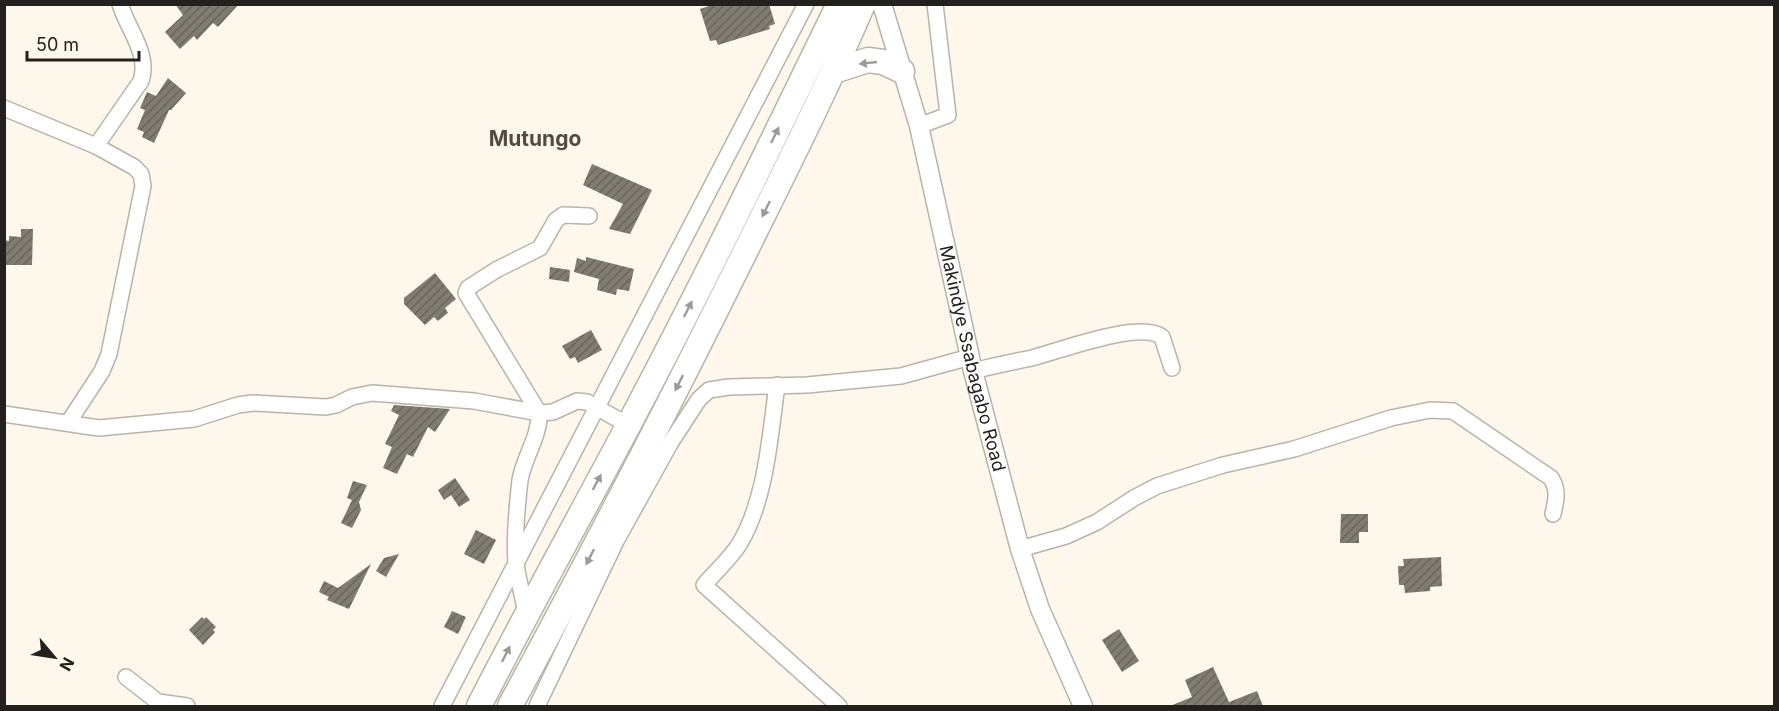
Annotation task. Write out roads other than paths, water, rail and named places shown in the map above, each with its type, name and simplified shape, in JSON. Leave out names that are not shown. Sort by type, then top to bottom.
[{"type":"highway","points":[[479,706],[526,613],[628,425],[738,210],[839,4]]},
{"type":"highway","points":[[510,706],[694,354],[834,72],[863,4]]},
{"type":"highway","points":[[834,72],[868,60],[883,62],[902,71]]},
{"type":"street","points":[[96,146],[141,81],[144,70],[141,52],[120,4]]},
{"type":"street","points":[[442,706],[806,4]]},
{"type":"street","name":"Makindye Ssabagabo Road","points":[[882,4],[919,126],[971,364],[1020,549],[1040,609],[1083,706]]},
{"type":"street","points":[[919,126],[948,115],[935,4]]},
{"type":"street","points":[[4,108],[96,146],[134,167],[141,174],[143,186],[109,354],[102,371],[68,423]]},
{"type":"street","points":[[526,613],[516,563],[521,478],[537,430],[539,413],[466,292],[468,288],[496,270],[540,248],[556,220],[563,215],[590,216]]},
{"type":"street","points":[[537,706],[616,541],[671,442],[699,399],[709,390],[729,387],[807,385],[901,376],[971,364],[1033,357],[1091,340],[1141,332],[1153,332],[1162,338],[1172,368]]},
{"type":"street","points":[[777,386],[767,458],[748,526],[739,545],[704,585],[838,706]]},
{"type":"street","points":[[4,414],[99,428],[176,422],[252,403],[326,407],[352,397],[372,393],[474,401],[539,413],[553,412],[577,401],[587,402],[598,406],[628,425]]},
{"type":"street","points":[[1020,549],[1066,536],[1097,522],[1157,486],[1223,465],[1294,449],[1391,418],[1430,410],[1453,411],[1551,478],[1556,486],[1557,496],[1553,514]]},
{"type":"street","points":[[126,677],[158,702],[187,706]]},
{"type":"district","name":"Mutungo","points":[[535,139]]}]
